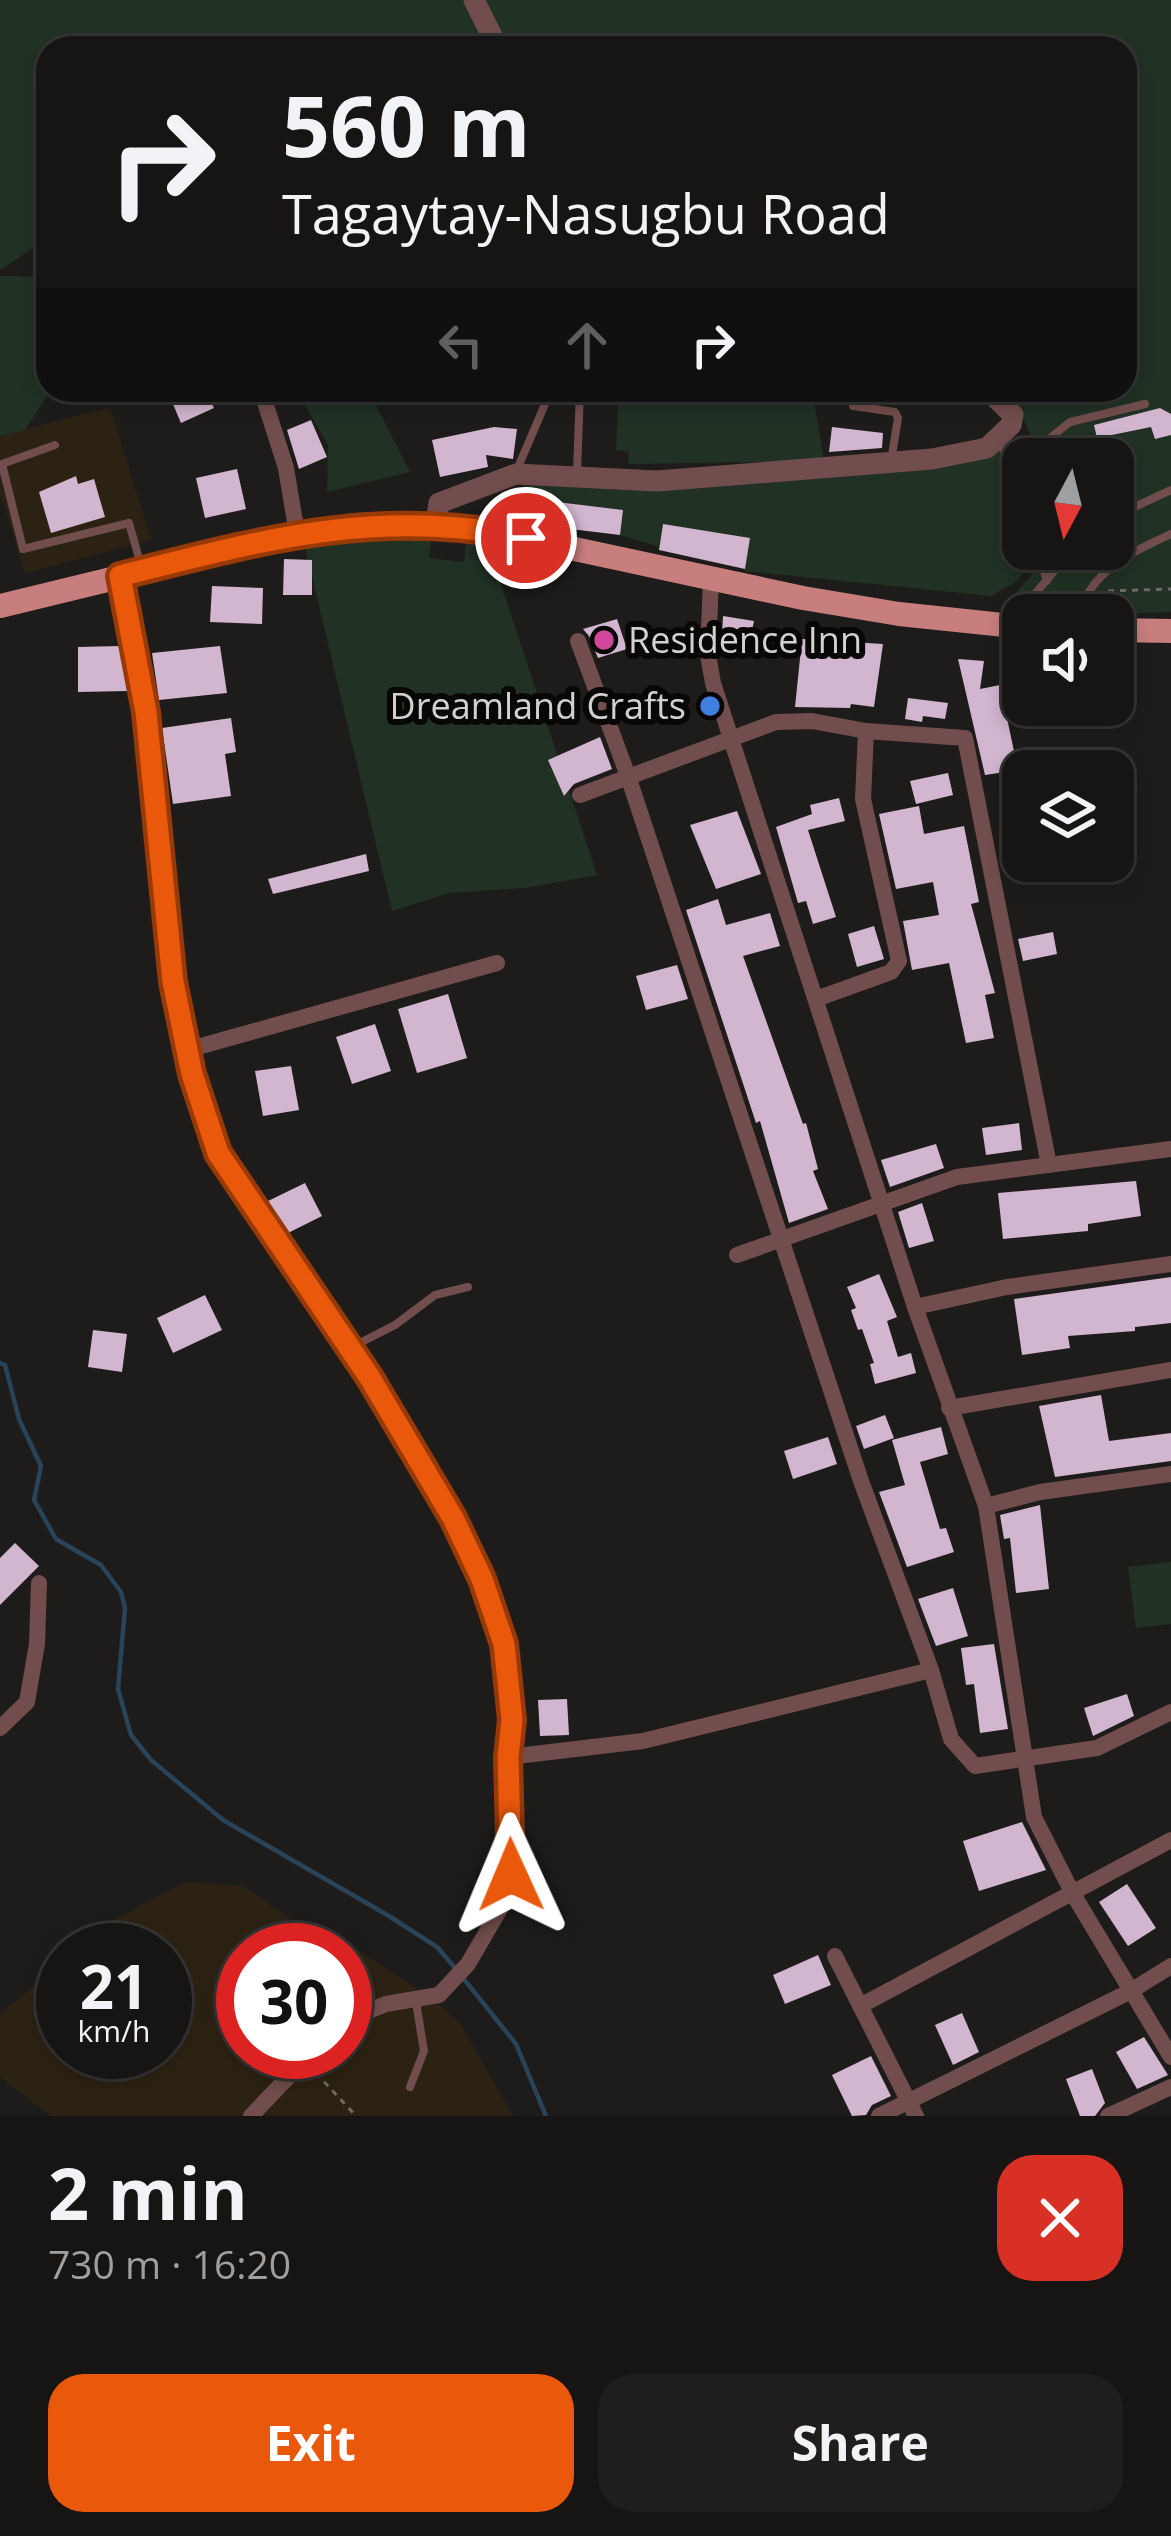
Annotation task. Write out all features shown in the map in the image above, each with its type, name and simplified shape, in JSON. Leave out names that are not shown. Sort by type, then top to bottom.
[{"type":"main road","points":[[0,606],[297,534],[355,525],[436,524],[486,530],[837,604],[1002,625]]},
{"type":"main road","points":[[1134,630],[1171,631]]},
{"type":"street","points":[[474,0],[492,36]]},
{"type":"street","points":[[265,402],[286,468],[297,534]]},
{"type":"street","points":[[436,524],[439,503],[516,474],[674,480],[891,463],[986,448],[1011,425],[1013,415],[1000,402]]},
{"type":"street","points":[[131,573],[173,982],[187,1050],[218,1153],[350,1348],[453,1518],[482,1579],[504,1644],[512,1720],[508,1757],[511,1875],[504,1902],[468,1964],[439,1995],[372,2009]]},
{"type":"street","points":[[711,579],[708,655],[713,683],[915,1307],[986,1506],[1034,1817],[1073,1894],[1171,2057]]},
{"type":"street","points":[[578,641],[628,776],[951,1738],[975,1766],[1096,1748],[1171,1712]]},
{"type":"street","points":[[580,795],[776,722],[964,738],[1049,1165]]},
{"type":"street","points":[[816,999],[891,972],[899,961],[863,799],[866,730]]},
{"type":"street","points":[[187,1050],[496,963]]},
{"type":"street","points":[[737,1256],[957,1177],[1171,1149]]},
{"type":"street","points":[[915,1307],[1006,1287],[1171,1264]]},
{"type":"street","points":[[950,1408],[1171,1370]]},
{"type":"street","points":[[986,1506],[1040,1492],[1171,1474]]},
{"type":"street","points":[[0,1727],[27,1702],[37,1644],[39,1583]]},
{"type":"street","points":[[508,1757],[643,1741],[931,1670]]},
{"type":"street","points":[[860,2006],[1171,1840]]},
{"type":"street","points":[[835,1956],[913,2109]]},
{"type":"street","points":[[879,2116],[913,2109],[1171,1966]]},
{"type":"street","points":[[260,2113],[289,2079]]},
{"type":"street","points":[[1108,2116],[1171,2087]]},
{"type":"lane","points":[[516,474],[546,402]]},
{"type":"lane","points":[[577,476],[580,402]]},
{"type":"lane","points":[[1051,438],[1070,422],[1144,404]]},
{"type":"lane","points":[[853,406],[895,412],[891,463]]},
{"type":"lane","points":[[999,437],[1002,445]]},
{"type":"lane","points":[[55,445],[2,464],[23,549],[129,524],[131,573]]},
{"type":"lane","points":[[1134,507],[1171,490]]},
{"type":"lane","points":[[1087,594],[1117,563],[1171,534]]},
{"type":"lane","points":[[1043,570],[1047,581]]},
{"type":"lane","points":[[994,624],[1056,570]]},
{"type":"lane","points":[[350,1348],[395,1325],[435,1295],[468,1287]]},
{"type":"lane","points":[[410,2087],[424,2051],[416,1998]]},
{"type":"path","points":[[1088,591],[1171,589]]},
{"type":"path","points":[[326,2079],[356,2116]]},
{"type":"shaded area","points":[[110,407],[151,540],[25,573],[0,492],[0,436]]},
{"type":"shaded area","points":[[185,1882],[244,1886],[296,1923],[216,1923],[216,2079],[372,2079],[372,1959],[460,2023],[513,2116],[51,2116],[0,2077],[0,2014],[36,1984],[36,2079],[192,2079],[192,1923],[109,1923]]},
{"type":"green space","points":[[0,0],[1171,0],[1171,612],[1134,613],[1134,594],[1015,594],[1036,570],[1134,570],[1134,438],[1028,438],[1016,402],[1137,402],[1137,36],[36,36],[36,246],[0,270]]},
{"type":"green space","points":[[0,276],[36,277],[36,402],[43,402],[25,430],[0,436]]},
{"type":"green space","points":[[303,402],[374,402],[410,472],[327,492],[328,445]]},
{"type":"green space","points":[[618,402],[814,402],[824,461],[628,464],[629,452],[616,450]]},
{"type":"green space","points":[[1002,447],[1002,570],[1027,570],[991,596],[744,571],[750,539],[663,524],[659,547],[620,535],[622,510],[558,502],[555,519],[512,510],[527,490],[518,477],[652,486]]},
{"type":"green space","points":[[432,531],[429,558],[464,562],[467,535],[489,548],[597,875],[525,888],[449,893],[392,911],[303,539]]},
{"type":"green space","points":[[1171,1562],[1171,1624],[1136,1628],[1128,1567]]},
{"type":"building","points":[[172,402],[211,402],[214,408],[181,423]]},
{"type":"building","points":[[1160,408],[1171,414],[1171,435],[1155,439],[1151,427],[1097,438],[1094,425]]},
{"type":"building","points":[[311,420],[327,457],[299,469],[287,430]]},
{"type":"building","points":[[494,427],[517,429],[513,459],[486,455],[488,467],[440,477],[432,440]]},
{"type":"building","points":[[832,427],[883,433],[882,448],[829,452]]},
{"type":"building","points":[[237,469],[246,509],[205,518],[196,478]]},
{"type":"building","points":[[76,476],[78,484],[94,479],[105,517],[51,533],[39,492]]},
{"type":"building","points":[[557,502],[623,510],[620,535],[554,527]]},
{"type":"building","points":[[663,524],[750,538],[745,569],[659,550]]},
{"type":"building","points":[[284,559],[312,560],[312,595],[283,595]]},
{"type":"building","points":[[212,586],[263,588],[262,624],[210,622]]},
{"type":"building","points":[[723,616],[754,621],[746,658],[721,653]]},
{"type":"building","name":"Residence Inn","points":[[617,619],[627,649],[598,658],[583,629]]},
{"type":"building","points":[[802,639],[883,644],[874,707],[795,707]]},
{"type":"building","points":[[120,646],[128,691],[78,692],[78,647]]},
{"type":"building","points":[[220,646],[227,693],[159,700],[152,653]]},
{"type":"building","points":[[958,659],[984,661],[980,689],[1000,685],[1002,726],[1009,726],[1014,750],[1002,750],[1002,772],[985,775]]},
{"type":"building","points":[[908,698],[948,703],[945,719],[905,719]]},
{"type":"building","points":[[231,718],[236,752],[225,754],[231,796],[173,804],[162,728]]},
{"type":"building","points":[[600,737],[612,769],[574,784],[564,796],[548,760]]},
{"type":"building","points":[[948,773],[953,795],[916,804],[910,781]]},
{"type":"building","points":[[839,798],[845,821],[808,830],[836,917],[813,924],[806,901],[798,903],[776,827],[812,814],[810,805]]},
{"type":"building","points":[[919,806],[924,834],[964,826],[979,902],[971,904],[995,993],[985,995],[994,1038],[966,1043],[949,963],[912,970],[903,921],[939,915],[933,882],[896,889],[879,814]]},
{"type":"building","points":[[737,811],[761,874],[716,889],[690,825]]},
{"type":"building","points":[[366,854],[369,871],[273,894],[268,879]]},
{"type":"building","points":[[718,899],[726,925],[770,913],[780,946],[743,956],[806,1123],[818,1169],[813,1171],[828,1209],[789,1223],[760,1121],[756,1123],[686,910]]},
{"type":"building","points":[[874,926],[884,959],[857,967],[848,934]]},
{"type":"building","points":[[1053,932],[1057,954],[1023,961],[1018,939]]},
{"type":"building","points":[[677,965],[688,999],[646,1010],[636,976]]},
{"type":"building","points":[[448,994],[467,1058],[417,1073],[398,1009]]},
{"type":"building","points":[[375,1024],[391,1071],[352,1084],[336,1037]]},
{"type":"building","points":[[291,1066],[299,1110],[263,1116],[255,1071]]},
{"type":"building","points":[[1019,1123],[1022,1150],[986,1155],[982,1128]]},
{"type":"building","points":[[936,1144],[944,1168],[890,1187],[881,1160]]},
{"type":"building","points":[[1136,1181],[1141,1216],[1088,1224],[1088,1231],[1003,1239],[998,1193]]},
{"type":"building","points":[[305,1183],[322,1216],[288,1233],[266,1202]]},
{"type":"building","points":[[922,1203],[934,1241],[909,1248],[898,1212]]},
{"type":"building","points":[[879,1274],[897,1317],[887,1321],[898,1357],[911,1353],[916,1373],[875,1384],[870,1364],[874,1363],[862,1329],[858,1330],[847,1287]]},
{"type":"building","points":[[1171,1277],[1171,1323],[1068,1336],[1070,1348],[1022,1355],[1014,1299]]},
{"type":"building","points":[[205,1295],[222,1330],[173,1353],[157,1318]]},
{"type":"building","points":[[93,1330],[127,1334],[122,1372],[88,1367]]},
{"type":"building","points":[[1101,1395],[1109,1441],[1171,1433],[1171,1461],[1055,1477],[1039,1406]]},
{"type":"building","points":[[885,1415],[894,1438],[864,1449],[856,1426]]},
{"type":"building","points":[[941,1427],[948,1454],[920,1462],[940,1529],[946,1528],[954,1552],[907,1567],[879,1492],[905,1485],[892,1440]]},
{"type":"building","points":[[828,1437],[837,1464],[793,1479],[784,1451]]},
{"type":"building","points":[[1040,1505],[1049,1589],[1016,1593],[1010,1538],[1004,1539],[1000,1515]]},
{"type":"building","points":[[15,1543],[39,1566],[0,1605],[0,1558]]},
{"type":"building","points":[[953,1588],[968,1636],[936,1646],[918,1599]]},
{"type":"building","points":[[994,1644],[1008,1729],[980,1733],[974,1684],[966,1685],[961,1648]]},
{"type":"building","points":[[1127,1694],[1134,1716],[1093,1736],[1084,1708]]},
{"type":"building","points":[[567,1699],[569,1735],[540,1736],[538,1700]]},
{"type":"building","points":[[1022,1822],[1046,1870],[979,1891],[963,1841]]},
{"type":"building","points":[[1127,1884],[1156,1928],[1128,1946],[1099,1902]]},
{"type":"building","points":[[818,1955],[831,1985],[785,2004],[773,1975]]},
{"type":"building","points":[[962,2013],[979,2052],[953,2065],[935,2025]]},
{"type":"building","points":[[1144,2037],[1168,2075],[1137,2089],[1116,2052]]},
{"type":"building","points":[[871,2056],[891,2096],[872,2105],[866,2115],[852,2116],[832,2075]]},
{"type":"building","points":[[1092,2069],[1105,2103],[1095,2116],[1080,2116],[1066,2079]]},
{"type":"waterway","points":[[0,1363],[5,1365],[19,1419],[41,1466],[34,1500],[56,1539],[101,1565],[121,1592],[125,1608],[118,1689],[131,1735],[151,1760],[223,1820],[389,1916],[437,1947],[456,1969]]},
{"type":"waterway","points":[[463,1978],[516,2044],[546,2116]]},
{"type":"place","name":"Residence Inn","points":[[604,640]]},
{"type":"place","name":"Dreamland Crafts","points":[[710,706]]},
{"type":"route","points":[[511,1875],[508,1757],[512,1720],[504,1644],[482,1579],[453,1518],[370,1378],[218,1153],[192,1074],[173,982],[146,712],[120,576],[355,525],[436,524],[526,538]]}]
